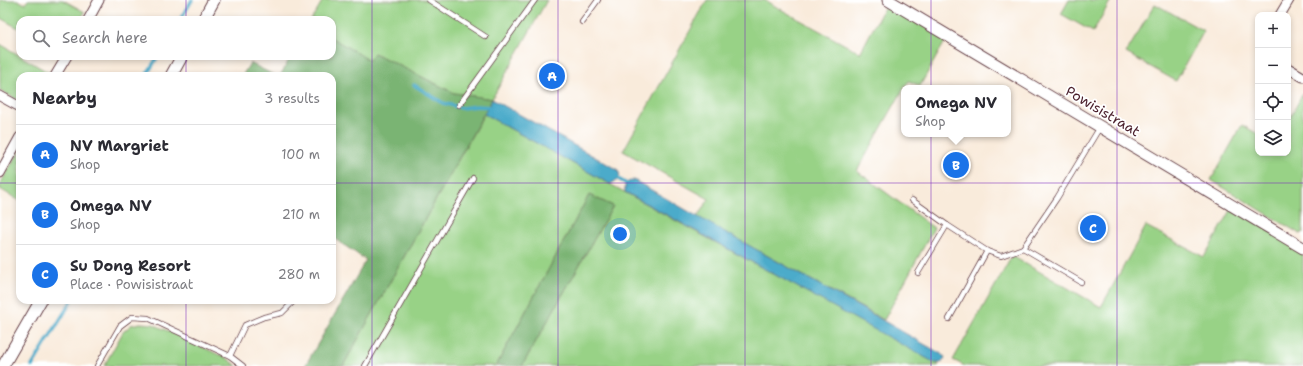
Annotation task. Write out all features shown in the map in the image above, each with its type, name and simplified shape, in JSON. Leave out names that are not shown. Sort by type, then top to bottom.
[{"type":"street","points":[[90,16],[100,0]]},
{"type":"street","points":[[205,16],[214,0]]},
{"type":"street","name":"Powisistraat","points":[[888,0],[1303,248]]},
{"type":"street","points":[[1282,12],[1289,0]]},
{"type":"street","points":[[57,72],[65,60]]},
{"type":"street","points":[[173,72],[180,60]]},
{"type":"street","points":[[1291,70],[1303,77]]},
{"type":"street","points":[[0,96],[16,105]]},
{"type":"street","points":[[0,172],[16,145]]},
{"type":"street","points":[[3,366],[39,304]]},
{"type":"lane","points":[[429,0],[486,37]]},
{"type":"lane","points":[[459,105],[535,0]]},
{"type":"lane","points":[[582,22],[598,0]]},
{"type":"lane","points":[[912,200],[987,251],[1001,256],[1023,248],[1057,198],[1100,126]]},
{"type":"lane","points":[[365,366],[472,178]]},
{"type":"lane","points":[[918,273],[947,225]]},
{"type":"lane","points":[[1023,248],[1081,282]]},
{"type":"lane","points":[[949,319],[987,251]]},
{"type":"lane","points":[[230,356],[246,325],[264,317],[282,313],[291,304]]},
{"type":"lane","points":[[97,366],[120,326],[132,317],[148,318],[230,356],[242,366]]},
{"type":"green space","points":[[0,0],[18,0],[25,4],[28,0],[63,0],[85,12],[82,16],[16,16],[16,27],[0,18]]},
{"type":"green space","points":[[323,0],[547,0],[492,99],[454,93],[374,53],[369,61],[336,40],[336,16],[313,16]]},
{"type":"green space","points":[[707,0],[764,0],[860,53],[886,4],[947,38],[921,85],[909,81],[906,85],[901,85],[901,93],[857,171],[934,228],[884,320],[697,217],[709,199],[623,151]]},
{"type":"green space","points":[[1069,0],[1111,0],[1093,32],[1061,14]]},
{"type":"green space","points":[[1155,4],[1204,31],[1176,81],[1126,53]]},
{"type":"green space","points":[[336,40],[369,60],[374,53],[454,93],[492,99],[343,366],[305,366],[366,260],[336,240],[336,72],[282,72],[289,60],[336,60]]},
{"type":"green space","points":[[0,44],[16,53],[16,60],[27,60],[48,72],[16,72],[16,99],[0,90]]},
{"type":"green space","points":[[250,63],[268,72],[244,72]]},
{"type":"green space","points":[[1303,93],[1303,233],[1300,234],[1211,180],[1242,125],[1255,132],[1255,156],[1291,156],[1291,116]]},
{"type":"green space","points":[[484,114],[939,364],[938,366],[522,366],[613,206],[589,195],[496,366],[343,366]]},
{"type":"green space","points":[[16,157],[16,199],[0,189],[0,184]]},
{"type":"green space","points":[[589,195],[613,206],[522,366],[496,366]]},
{"type":"green space","points":[[1233,207],[1303,249],[1303,366],[965,366],[953,360],[1012,256],[1101,307],[1146,226],[1204,257]]},
{"type":"green space","points":[[140,323],[153,324],[228,359],[237,366],[104,366],[123,332],[131,325]]},
{"type":"water","points":[[492,99],[618,170],[620,176],[616,181],[610,184],[484,114]]},
{"type":"water","points":[[634,180],[905,333],[943,355],[945,358],[941,363],[935,363],[625,192],[625,185],[629,181]]},
{"type":"waterway","points":[[182,16],[192,0]]},
{"type":"waterway","points":[[148,72],[156,60]]},
{"type":"waterway","points":[[414,85],[443,103],[462,108],[477,106],[491,107]]},
{"type":"waterway","points":[[615,177],[630,186]]},
{"type":"waterway","points":[[32,366],[70,304]]},
{"type":"place","name":"NV Margriet","points":[[552,76]]},
{"type":"place","name":"Omega NV","points":[[956,165]]},
{"type":"place","name":"Su Dong Resort","points":[[1093,228]]}]
